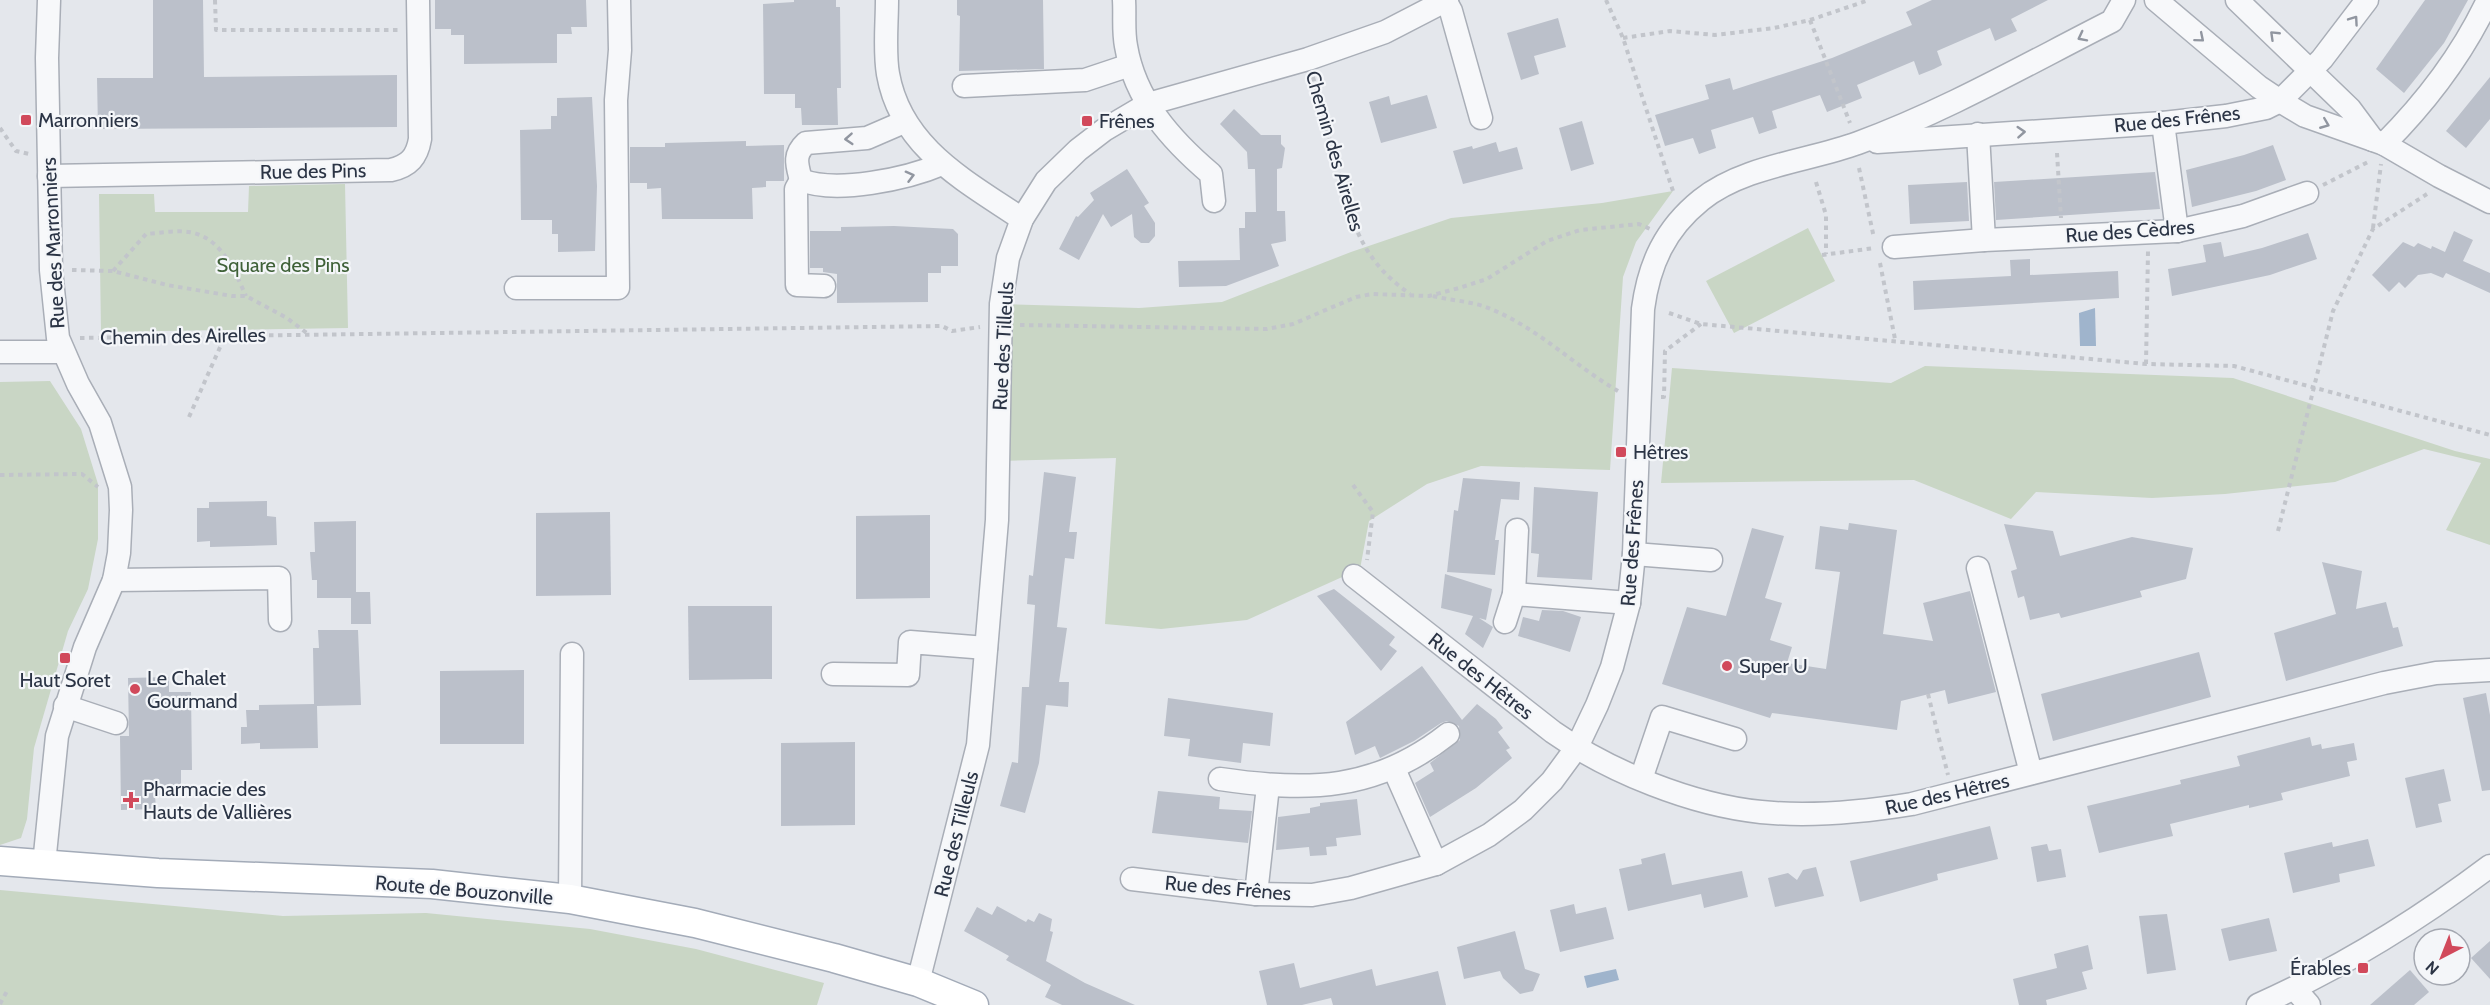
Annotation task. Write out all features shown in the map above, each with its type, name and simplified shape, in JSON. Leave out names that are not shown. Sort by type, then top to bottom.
[{"type":"main road","name":"Route de Bouzonville","points":[[0,861],[158,873],[432,884],[570,899],[695,923],[918,982],[974,1005]]},
{"type":"street","name":"Rue des Marronniers","points":[[44,864],[52,771],[65,705],[85,647],[114,580],[119,553],[120,487],[100,423],[60,345],[51,270],[47,58],[49,0]]},
{"type":"street","name":"Rue des Pins","points":[[49,176],[391,170],[404,167],[418,150],[420,139],[418,0]]},
{"type":"street","points":[[516,288],[618,288],[616,100],[620,50],[619,0]]},
{"type":"street","points":[[886,0],[888,72],[894,99],[904,122],[922,146],[942,164],[1022,219]]},
{"type":"street","points":[[1124,0],[1125,44],[1130,65],[1149,104],[1178,146],[1211,174],[1214,201]]},
{"type":"street","name":"Rue des Tilleuls","points":[[918,982],[978,745],[1000,461],[1001,304],[1008,258],[1022,219],[1046,181],[1078,150],[1104,130],[1149,104],[1308,59],[1385,32],[1446,0],[1481,118]]},
{"type":"street","name":"Rue des Frênes","points":[[1132,879],[1256,894],[1312,895],[1351,888],[1436,864],[1489,835],[1522,810],[1552,781],[1577,747],[1612,667],[1629,603],[1634,554],[1643,309],[1647,278],[1666,238],[1703,198],[1747,176],[1858,143],[1932,111],[2112,21],[2124,0]]},
{"type":"street","points":[[2156,0],[2259,87],[2280,101],[2305,116],[2379,142],[2490,202]]},
{"type":"street","points":[[2237,0],[2350,109],[2379,142]]},
{"type":"street","name":"Rue des Frênes","points":[[1858,143],[2163,123],[2226,116],[2266,108],[2280,101],[2335,46],[2367,0]]},
{"type":"street","points":[[2379,142],[2445,73],[2462,49],[2488,0]]},
{"type":"street","points":[[964,86],[1085,80],[1130,65]]},
{"type":"street","points":[[1932,111],[1928,120],[1929,129],[1938,137]]},
{"type":"street","points":[[825,286],[797,285],[796,189],[801,180],[796,160],[799,149],[806,143],[867,138],[904,122]]},
{"type":"street","points":[[2163,123],[2177,231]]},
{"type":"street","points":[[1978,134],[1984,240]]},
{"type":"street","points":[[801,180],[816,186],[893,180],[942,164]]},
{"type":"street","name":"Rue des Cèdres","points":[[1894,248],[1984,240],[2177,231],[2243,216],[2307,193]]},
{"type":"street","points":[[0,352],[60,345]]},
{"type":"street","points":[[1505,622],[1514,594],[1517,530]]},
{"type":"street","points":[[1634,554],[1711,560]]},
{"type":"street","points":[[1978,568],[2031,773]]},
{"type":"street","points":[[114,580],[279,578],[280,620]]},
{"type":"street","name":"Rue des Hêtres","points":[[1359,580],[1553,732],[1577,747],[1641,779],[1708,802],[1761,812],[1875,811],[1953,794],[2384,683],[2436,673],[2490,670]]},
{"type":"street","points":[[1514,594],[1629,603]]},
{"type":"street","points":[[833,674],[908,675],[910,642],[986,648]]},
{"type":"street","points":[[570,899],[572,654]]},
{"type":"street","points":[[65,705],[116,723]]},
{"type":"street","points":[[1641,779],[1662,717],[1735,739]]},
{"type":"street","points":[[1220,779],[1268,786],[1327,785],[1394,769],[1425,753],[1448,734]]},
{"type":"street","points":[[1394,769],[1436,864]]},
{"type":"street","points":[[1256,894],[1268,786]]},
{"type":"street","points":[[2258,1005],[2302,997],[2357,956],[2434,908],[2490,866]]},
{"type":"path","points":[[216,0],[216,30],[419,30]]},
{"type":"path","points":[[1606,0],[1623,38],[1673,191]]},
{"type":"path","points":[[1623,38],[1670,31],[1715,35],[1810,20],[1869,0]]},
{"type":"path","points":[[1810,20],[1858,143]]},
{"type":"path","name":"Chemin des Airelles","points":[[1308,59],[1353,226],[1368,254],[1392,282],[1411,295]]},
{"type":"path","points":[[0,128],[16,151],[34,155]]},
{"type":"path","points":[[2307,193],[2371,160],[2379,142]]},
{"type":"path","points":[[2278,531],[2333,311],[2373,229],[2379,142]]},
{"type":"path","points":[[2057,153],[2063,236]]},
{"type":"path","points":[[2373,229],[2431,192],[2439,176]]},
{"type":"path","points":[[1816,182],[1826,215],[1824,255],[1894,248]]},
{"type":"path","points":[[51,270],[113,271],[167,285],[232,296],[246,296],[234,268],[222,250],[203,236],[188,231],[146,234],[113,271]]},
{"type":"path","points":[[2146,364],[2148,232]]},
{"type":"path","name":"Chemin des Airelles","points":[[60,345],[225,336],[309,335],[287,318],[246,296]]},
{"type":"path","points":[[1429,296],[1483,306],[1509,318],[1625,394],[1664,397],[1665,351],[1701,324]]},
{"type":"path","points":[[1668,313],[1701,324],[1895,339],[2146,364],[2234,366],[2314,390],[2490,435]]},
{"type":"path","points":[[189,417],[225,336]]},
{"type":"path","points":[[0,475],[82,474],[97,487],[120,487]]},
{"type":"path","points":[[1353,485],[1373,512],[1359,580]]},
{"type":"path","points":[[1928,694],[1953,794]]},
{"type":"path","points":[[0,1004],[7,991]]},
{"type":"green space","name":"Square des Pins","points":[[345,184],[348,328],[101,332],[99,194],[154,194],[155,212],[248,212],[249,186]]},
{"type":"green space","points":[[1673,191],[1636,242],[1623,277],[1610,470],[1481,466],[1427,484],[1369,521],[1360,569],[1247,620],[1161,629],[1105,624],[1116,458],[1000,461],[1001,304],[1139,308],[1222,302],[1351,252],[1451,218],[1602,203]]},
{"type":"green space","points":[[1808,228],[1835,281],[1734,333],[1706,281]]},
{"type":"green space","points":[[1925,366],[2233,378],[2455,451],[2490,459],[2490,545],[2446,530],[2481,463],[2424,449],[2335,482],[2225,494],[2152,498],[2036,492],[2011,519],[1914,480],[1661,483],[1672,368],[1891,383]]},
{"type":"green space","points":[[50,381],[81,429],[98,484],[98,539],[88,589],[68,631],[34,748],[27,819],[21,838],[0,845],[0,382]]},
{"type":"green space","points":[[0,890],[283,916],[426,913],[590,929],[696,949],[824,983],[817,1005],[0,1005]]},
{"type":"water","points":[[2095,308],[2096,346],[2080,346],[2079,313]]},
{"type":"water","points":[[1616,969],[1619,980],[1587,988],[1584,976]]},
{"type":"building","points":[[153,0],[203,0],[204,77],[397,75],[397,127],[98,129],[97,78],[153,78]]},
{"type":"building","points":[[435,0],[586,0],[587,27],[571,27],[572,34],[557,34],[557,63],[464,64],[464,35],[451,35],[451,29],[435,29]]},
{"type":"building","points":[[794,0],[836,0],[836,7],[840,7],[841,88],[837,88],[838,125],[802,125],[801,108],[795,108],[795,94],[764,94],[763,4],[794,2]]},
{"type":"building","points":[[957,0],[1043,0],[1044,69],[959,71],[960,16],[957,15]]},
{"type":"building","points":[[1932,0],[2048,0],[2011,19],[2017,31],[1995,41],[1990,28],[1937,51],[1942,65],[1919,75],[1914,61],[1857,85],[1862,98],[1827,112],[1820,95],[1772,111],[1777,128],[1759,134],[1753,117],[1711,130],[1716,148],[1699,154],[1693,138],[1665,146],[1655,115],[1709,99],[1705,85],[1730,78],[1733,90],[1832,58],[1912,25],[1906,12]]},
{"type":"building","points":[[2425,0],[2468,0],[2444,43],[2404,93],[2376,69]]},
{"type":"building","points":[[1558,18],[1566,47],[1534,56],[1539,74],[1521,80],[1507,33]]},
{"type":"building","points":[[2490,77],[2490,119],[2466,148],[2446,131]]},
{"type":"building","points":[[1427,95],[1437,128],[1381,143],[1369,102],[1389,96],[1391,105]]},
{"type":"building","points":[[592,97],[597,186],[595,251],[558,252],[558,234],[552,234],[552,220],[521,220],[520,130],[551,129],[551,116],[557,116],[557,98]]},
{"type":"building","points":[[1234,109],[1261,135],[1281,135],[1281,144],[1285,148],[1282,168],[1277,169],[1277,211],[1285,211],[1286,241],[1271,244],[1279,266],[1226,286],[1179,287],[1178,261],[1240,260],[1239,228],[1245,228],[1245,212],[1256,212],[1255,169],[1248,169],[1247,152],[1220,124]]},
{"type":"building","points":[[1582,121],[1594,164],[1571,171],[1559,128]]},
{"type":"building","points":[[746,141],[746,146],[784,145],[784,181],[766,181],[766,187],[752,188],[753,219],[662,219],[661,188],[647,189],[647,183],[630,183],[630,147],[665,147],[665,143]]},
{"type":"building","points":[[1496,142],[1499,152],[1517,147],[1523,169],[1463,184],[1453,151],[1472,146],[1473,149]]},
{"type":"building","points":[[2273,145],[2286,180],[2256,191],[2192,207],[2186,170]]},
{"type":"building","points":[[1127,169],[1149,203],[1144,206],[1155,223],[1155,236],[1149,243],[1141,243],[1134,237],[1132,214],[1111,227],[1103,214],[1079,260],[1059,249],[1076,216],[1078,217],[1094,200],[1090,193]]},
{"type":"building","points":[[2155,172],[2160,209],[1996,220],[1994,182]]},
{"type":"building","points":[[1967,182],[1969,221],[1910,224],[1908,185]]},
{"type":"building","points":[[894,226],[953,229],[958,234],[958,266],[941,266],[941,273],[928,273],[928,302],[837,303],[837,274],[823,272],[823,268],[810,268],[810,231],[841,231],[841,227]]},
{"type":"building","points":[[2454,231],[2473,240],[2463,261],[2490,273],[2490,293],[2446,273],[2443,278],[2431,273],[2418,275],[2405,288],[2399,282],[2389,292],[2372,275],[2403,242],[2414,247],[2418,243],[2431,249],[2432,246],[2445,252]]},
{"type":"building","points":[[2308,233],[2317,259],[2270,275],[2172,296],[2168,269],[2206,262],[2203,245],[2221,242],[2224,257]]},
{"type":"building","points":[[2030,259],[2030,275],[2118,271],[2119,298],[1914,310],[1913,281],[2011,276],[2010,260]]},
{"type":"building","points":[[1044,472],[1076,477],[1069,532],[1077,532],[1074,559],[1065,558],[1057,627],[1067,628],[1059,682],[1069,682],[1068,707],[1046,705],[1039,763],[1025,813],[1000,806],[1012,762],[1018,763],[1022,687],[1029,687],[1035,605],[1027,604],[1029,575],[1033,576]]},
{"type":"building","points":[[1463,478],[1520,482],[1519,500],[1501,499],[1495,540],[1499,540],[1495,575],[1447,572],[1454,510],[1458,511]]},
{"type":"building","points":[[1534,487],[1598,492],[1592,580],[1537,577],[1539,554],[1531,553]]},
{"type":"building","points":[[267,501],[267,516],[276,517],[277,545],[210,547],[210,541],[197,542],[197,508],[209,508],[209,502]]},
{"type":"building","points":[[610,512],[611,595],[536,596],[536,513]]},
{"type":"building","points":[[930,515],[930,598],[856,599],[856,516]]},
{"type":"building","points":[[356,521],[356,592],[370,592],[371,624],[351,624],[351,598],[317,598],[317,580],[312,580],[310,552],[315,552],[314,522]]},
{"type":"building","points":[[1849,523],[1897,530],[1883,634],[1933,641],[1923,603],[1970,591],[1996,692],[1948,704],[1945,690],[1901,701],[1897,730],[1772,713],[1770,718],[1662,684],[1687,607],[1726,616],[1752,528],[1784,536],[1765,598],[1782,603],[1770,640],[1792,647],[1787,663],[1826,669],[1840,572],[1815,569],[1820,526],[1848,530]]},
{"type":"building","points":[[2004,524],[2053,531],[2060,556],[2132,537],[2193,548],[2186,579],[2140,591],[2142,597],[2061,618],[2059,613],[2030,620],[2024,596],[2018,598],[2011,571],[2017,569]]},
{"type":"building","points":[[2322,562],[2362,571],[2356,609],[2386,602],[2393,628],[2398,627],[2403,646],[2286,681],[2274,633],[2336,614]]},
{"type":"building","points":[[1445,574],[1492,589],[1486,620],[1479,618],[1493,627],[1483,648],[1465,634],[1473,616],[1441,608]]},
{"type":"building","points":[[1334,589],[1395,637],[1389,645],[1397,651],[1381,671],[1317,596]]},
{"type":"building","points":[[688,606],[772,606],[772,679],[689,680]]},
{"type":"building","points":[[1542,610],[1563,611],[1581,617],[1570,652],[1518,636],[1523,617],[1539,621]]},
{"type":"building","points":[[318,630],[358,630],[361,705],[317,706],[318,748],[260,749],[260,743],[241,744],[241,727],[247,727],[246,710],[259,710],[259,705],[314,704],[313,648],[319,648]]},
{"type":"building","points":[[2199,652],[2211,697],[2053,741],[2041,694]]},
{"type":"building","points":[[1422,666],[1462,720],[1477,704],[1496,719],[1503,728],[1498,732],[1510,748],[1506,750],[1512,758],[1476,788],[1430,817],[1415,783],[1434,771],[1430,763],[1460,740],[1459,726],[1447,721],[1441,723],[1414,741],[1380,758],[1375,746],[1355,755],[1346,722]]},
{"type":"building","points":[[524,670],[524,744],[440,744],[440,671]]},
{"type":"building","points":[[169,677],[169,692],[191,692],[192,770],[181,770],[181,795],[155,795],[156,809],[121,810],[120,736],[129,736],[128,678]]},
{"type":"building","points":[[2486,693],[2490,715],[2490,790],[2482,791],[2463,698]]},
{"type":"building","points":[[1168,698],[1273,713],[1270,746],[1243,743],[1241,763],[1188,756],[1190,739],[1164,736]]},
{"type":"building","points":[[2310,737],[2312,746],[2321,744],[2322,749],[2354,743],[2357,760],[2347,762],[2350,776],[2281,793],[2283,800],[2249,808],[2249,805],[2170,824],[2173,836],[2099,853],[2087,806],[2181,784],[2180,780],[2240,766],[2237,756]]},
{"type":"building","points":[[855,742],[855,825],[781,826],[781,743]]},
{"type":"building","points":[[2444,769],[2451,801],[2438,804],[2442,822],[2416,828],[2405,778]]},
{"type":"building","points":[[1158,791],[1220,797],[1219,809],[1252,811],[1248,843],[1152,833]]},
{"type":"building","points":[[1357,799],[1361,835],[1336,838],[1337,846],[1326,847],[1327,855],[1310,856],[1309,847],[1276,850],[1278,817],[1310,813],[1310,808],[1320,806],[1320,803]]},
{"type":"building","points":[[1990,826],[1998,859],[1937,874],[1938,880],[1860,902],[1850,861]]},
{"type":"building","points":[[2368,839],[2375,866],[2339,874],[2340,882],[2293,893],[2284,853],[2332,842],[2333,847]]},
{"type":"building","points":[[2047,844],[2049,851],[2061,849],[2066,877],[2037,882],[2031,847]]},
{"type":"building","points":[[1665,853],[1672,885],[1742,871],[1748,897],[1704,908],[1701,894],[1628,911],[1619,869],[1642,864],[1641,859]]},
{"type":"building","points":[[1816,867],[1824,896],[1775,907],[1768,878],[1788,873],[1797,880],[1803,870]]},
{"type":"building","points":[[1574,904],[1576,914],[1606,907],[1614,939],[1560,952],[1550,910]]},
{"type":"building","points":[[997,906],[1026,922],[1028,919],[1034,922],[1039,913],[1052,919],[1050,931],[1053,932],[1046,961],[1085,983],[1135,1005],[1062,1005],[1045,997],[1051,985],[1006,960],[1009,956],[964,931],[977,907],[992,915]]},
{"type":"building","points":[[2167,914],[2176,970],[2147,974],[2139,916]]},
{"type":"building","points":[[2269,918],[2277,951],[2229,961],[2221,929]]},
{"type":"building","points":[[1515,931],[1525,969],[1540,974],[1533,991],[1520,994],[1503,978],[1500,971],[1464,979],[1457,947]]},
{"type":"building","points":[[2490,941],[2490,979],[2472,959]]},
{"type":"building","points":[[2088,945],[2093,969],[2082,972],[2087,989],[2046,1000],[2047,1005],[2019,1005],[2013,979],[2057,968],[2054,954]]},
{"type":"building","points":[[1294,963],[1300,988],[1372,969],[1376,986],[1438,971],[1446,1005],[1333,1005],[1331,998],[1302,1005],[1267,1005],[1259,971]]},
{"type":"building","points":[[2410,970],[2412,987],[2425,987],[2429,992],[2414,1005],[2370,1005]]},
{"type":"place","name":"Marronniers","points":[[26,120]]},
{"type":"place","name":"Frênes","points":[[1087,121]]},
{"type":"place","name":"Hêtres","points":[[1621,452]]},
{"type":"place","name":"Haut Soret","points":[[65,658]]},
{"type":"place","name":"Super U","points":[[1727,666]]},
{"type":"place","name":"Le Chalet Gourmand","points":[[135,689]]},
{"type":"place","name":"Pharmacie des Hauts de Vallières","points":[[131,800]]},
{"type":"place","name":"Érables","points":[[2363,968]]}]
